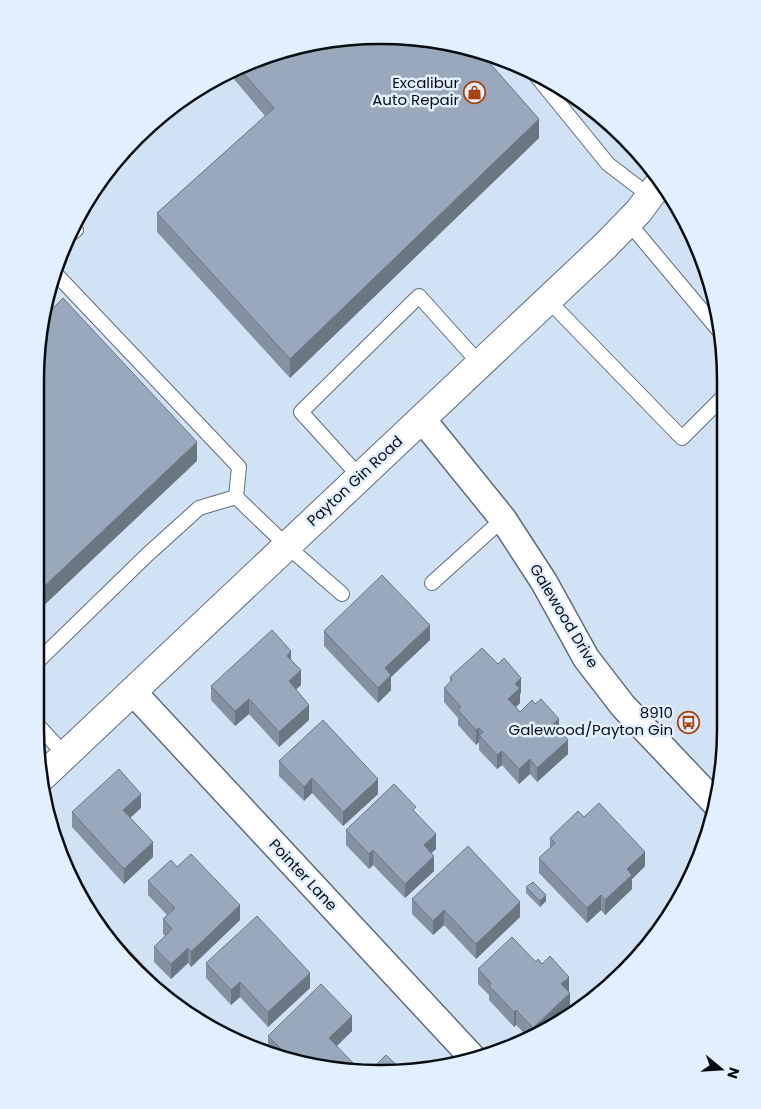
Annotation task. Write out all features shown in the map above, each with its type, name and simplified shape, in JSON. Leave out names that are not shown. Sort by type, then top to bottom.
[{"type":"street","name":"Payton Gin Road","points":[[47,772],[548,300],[628,222],[656,188]]},
{"type":"street","name":"Galewood Drive","points":[[422,419],[503,519],[544,582],[586,658],[623,706],[710,798]]},
{"type":"street","name":"Pointer Lane","points":[[132,692],[469,1054]]},
{"type":"lane","points":[[545,87],[608,164],[656,188]]},
{"type":"lane","points":[[628,222],[712,322]]},
{"type":"lane","points":[[60,278],[239,467],[236,497]]},
{"type":"lane","points":[[360,477],[301,412],[418,296],[480,364]]},
{"type":"lane","points":[[548,300],[682,438],[717,403]]},
{"type":"lane","points":[[236,497],[287,546],[342,594]]},
{"type":"lane","points":[[44,655],[147,555],[199,508],[236,497]]},
{"type":"lane","points":[[432,583],[503,519]]},
{"type":"lane","points":[[44,732],[65,755]]},
{"type":"building","points":[[358,44],[403,44],[446,50],[489,62],[539,119],[290,359],[157,213],[274,108],[243,73],[293,55],[315,50]]},
{"type":"building","points":[[63,298],[197,442],[44,586],[44,358],[51,310]]},
{"type":"building","points":[[382,575],[430,625],[385,668],[391,675],[378,688],[324,631]]},
{"type":"building","points":[[272,630],[291,651],[287,656],[301,670],[289,681],[309,705],[279,732],[249,699],[235,711],[211,686]]},
{"type":"building","points":[[482,648],[498,664],[504,658],[521,678],[515,684],[520,688],[508,699],[520,712],[532,700],[535,704],[541,699],[559,719],[553,724],[568,740],[537,768],[530,759],[519,769],[502,751],[497,755],[479,735],[483,732],[479,728],[476,730],[458,710],[461,707],[444,688],[452,680],[450,677]]},
{"type":"building","points":[[323,720],[378,779],[343,812],[312,778],[304,787],[279,761]]},
{"type":"building","points":[[119,769],[141,794],[123,810],[153,842],[124,869],[72,812]]},
{"type":"building","points":[[394,784],[416,807],[413,810],[436,834],[424,845],[434,856],[405,884],[373,850],[369,854],[346,830]]},
{"type":"building","points":[[599,803],[645,852],[627,869],[632,875],[605,900],[601,895],[587,908],[539,858],[555,843],[550,838],[578,811],[584,817]]},
{"type":"building","points":[[468,846],[520,902],[476,944],[444,910],[433,921],[412,899]]},
{"type":"building","points":[[191,854],[240,905],[191,952],[188,948],[171,964],[154,947],[172,929],[163,919],[175,908],[148,881],[171,860],[177,867]]},
{"type":"building","points":[[533,882],[546,895],[540,901],[526,887]]},
{"type":"building","points":[[257,916],[310,973],[268,1012],[240,982],[231,990],[206,963]]},
{"type":"building","points":[[512,937],[536,962],[538,959],[542,964],[550,956],[569,977],[561,984],[570,993],[533,1028],[516,1010],[514,1012],[489,986],[491,983],[478,969]]},
{"type":"building","points":[[321,984],[352,1016],[329,1038],[355,1065],[293,1054],[282,1050],[268,1036]]},
{"type":"building","points":[[386,1055],[397,1065],[380,1065],[376,1065]]},
{"type":"place","name":"Excalibur Auto Repair","points":[[475,92]]},
{"type":"place","name":"8910 Galewood/Payton Gin","points":[[689,722]]}]
